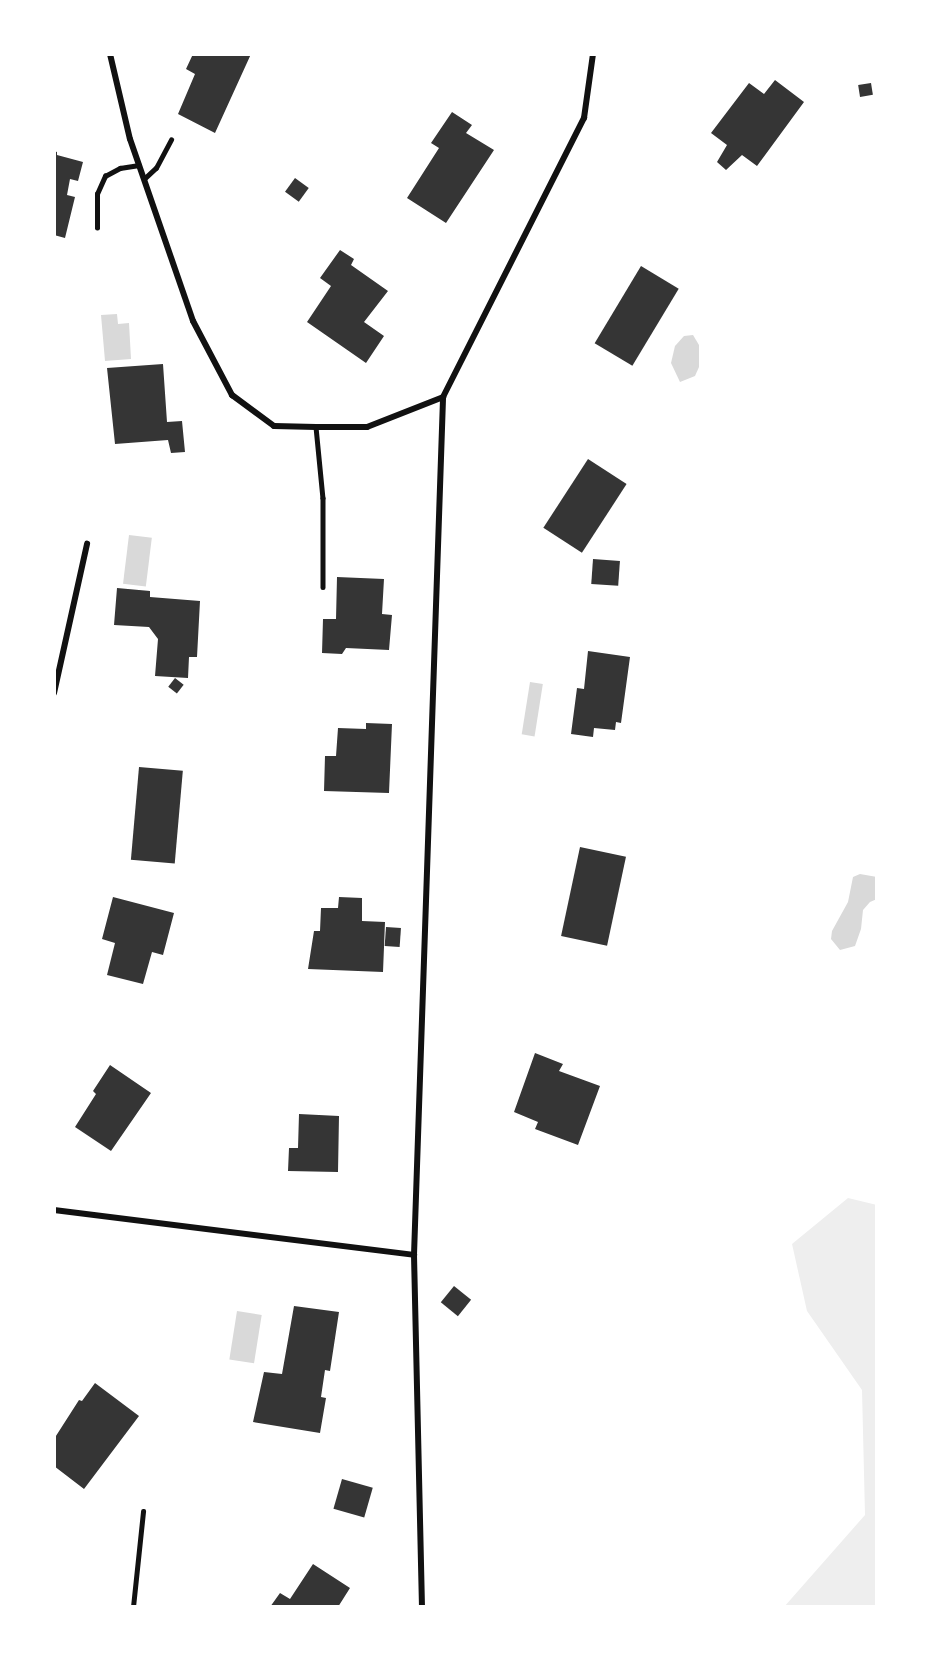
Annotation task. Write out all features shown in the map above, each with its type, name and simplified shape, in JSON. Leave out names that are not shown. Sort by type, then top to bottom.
[{"type":"street","points":[[110,54],[139,165],[193,321],[232,395],[274,426],[316,427],[367,427],[443,397]]},
{"type":"street","points":[[422,1607],[414,1255],[443,397],[584,118],[593,54]]},
{"type":"street","points":[[54,693],[87,544]]},
{"type":"street","points":[[54,1210],[414,1255]]},
{"type":"lane","points":[[144,179],[156,168],[171,140]]},
{"type":"lane","points":[[97,228],[97,194],[105,176],[120,168],[139,165]]},
{"type":"lane","points":[[316,427],[323,498],[323,587]]},
{"type":"lane","points":[[133,1607],[143,1512]]},
{"type":"shaded area","points":[[117,314],[118,324],[129,323],[131,359],[105,361],[101,315]]},
{"type":"shaded area","points":[[693,335],[699,345],[699,367],[695,376],[680,382],[671,363],[675,346],[684,336]]},
{"type":"shaded area","points":[[129,535],[152,538],[146,586],[123,584]]},
{"type":"shaded area","points":[[530,682],[543,684],[535,736],[522,734]]},
{"type":"shaded area","points":[[860,874],[877,877],[877,899],[870,902],[863,910],[861,929],[855,946],[840,950],[831,939],[832,931],[848,902],[853,877]]},
{"type":"shaded area","points":[[848,1198],[877,1205],[877,1607],[784,1607],[865,1515],[862,1390],[807,1311],[792,1244]]},
{"type":"shaded area","points":[[237,1311],[262,1315],[254,1363],[229,1359]]},
{"type":"building","points":[[193,54],[251,54],[215,133],[178,114],[195,74],[186,69]]},
{"type":"building","points":[[775,80],[804,102],[757,166],[742,155],[726,170],[717,162],[727,145],[711,133],[749,83],[764,94]]},
{"type":"building","points":[[871,83],[873,95],[860,97],[858,85]]},
{"type":"building","points":[[452,112],[472,125],[466,133],[494,150],[446,223],[407,198],[439,148],[431,143]]},
{"type":"building","points":[[54,151],[57,155],[83,162],[78,181],[70,179],[67,195],[75,197],[65,238],[54,235]]},
{"type":"building","points":[[295,178],[309,188],[299,202],[285,192]]},
{"type":"building","points":[[340,250],[354,259],[351,265],[388,291],[364,322],[384,336],[366,363],[307,322],[331,286],[320,278]]},
{"type":"building","points":[[641,266],[679,289],[632,366],[595,343]]},
{"type":"building","points":[[163,364],[167,422],[182,421],[185,452],[171,453],[168,440],[115,444],[107,368]]},
{"type":"building","points":[[588,459],[627,484],[582,553],[543,528]]},
{"type":"building","points":[[593,559],[620,561],[618,586],[591,584]]},
{"type":"building","points":[[337,577],[384,579],[382,614],[392,615],[389,650],[346,648],[342,654],[322,653],[323,619],[336,619]]},
{"type":"building","points":[[117,588],[150,591],[150,597],[200,601],[197,657],[189,657],[188,678],[155,676],[158,639],[149,627],[114,625]]},
{"type":"building","points":[[588,651],[630,657],[621,723],[616,722],[615,730],[594,728],[593,737],[571,734],[577,688],[584,689]]},
{"type":"building","points":[[175,678],[184,685],[177,693],[168,687]]},
{"type":"building","points":[[366,723],[392,724],[389,793],[324,791],[325,756],[336,756],[338,728],[366,729]]},
{"type":"building","points":[[139,767],[183,771],[175,863],[131,860]]},
{"type":"building","points":[[580,847],[626,857],[607,946],[561,936]]},
{"type":"building","points":[[113,897],[174,913],[163,955],[152,952],[143,984],[107,975],[115,943],[102,939]]},
{"type":"building","points":[[339,897],[362,898],[362,921],[385,922],[383,972],[308,969],[314,931],[320,931],[321,908],[338,908]]},
{"type":"building","points":[[386,927],[401,928],[400,947],[385,946]]},
{"type":"building","points":[[535,1053],[563,1064],[559,1071],[600,1086],[578,1145],[535,1129],[538,1122],[514,1112]]},
{"type":"building","points":[[110,1065],[151,1093],[111,1151],[75,1127],[96,1094],[93,1091]]},
{"type":"building","points":[[299,1114],[339,1116],[338,1172],[288,1171],[289,1148],[298,1148]]},
{"type":"building","points":[[454,1286],[471,1300],[458,1316],[441,1302]]},
{"type":"building","points":[[294,1306],[339,1312],[330,1371],[325,1370],[321,1397],[326,1398],[320,1433],[253,1422],[264,1372],[282,1374]]},
{"type":"building","points":[[95,1383],[139,1416],[84,1489],[54,1466],[54,1439],[79,1400],[82,1401]]},
{"type":"building","points":[[342,1479],[373,1488],[364,1518],[333,1509]]},
{"type":"building","points":[[313,1564],[350,1588],[338,1607],[270,1607],[280,1593],[290,1599]]}]
